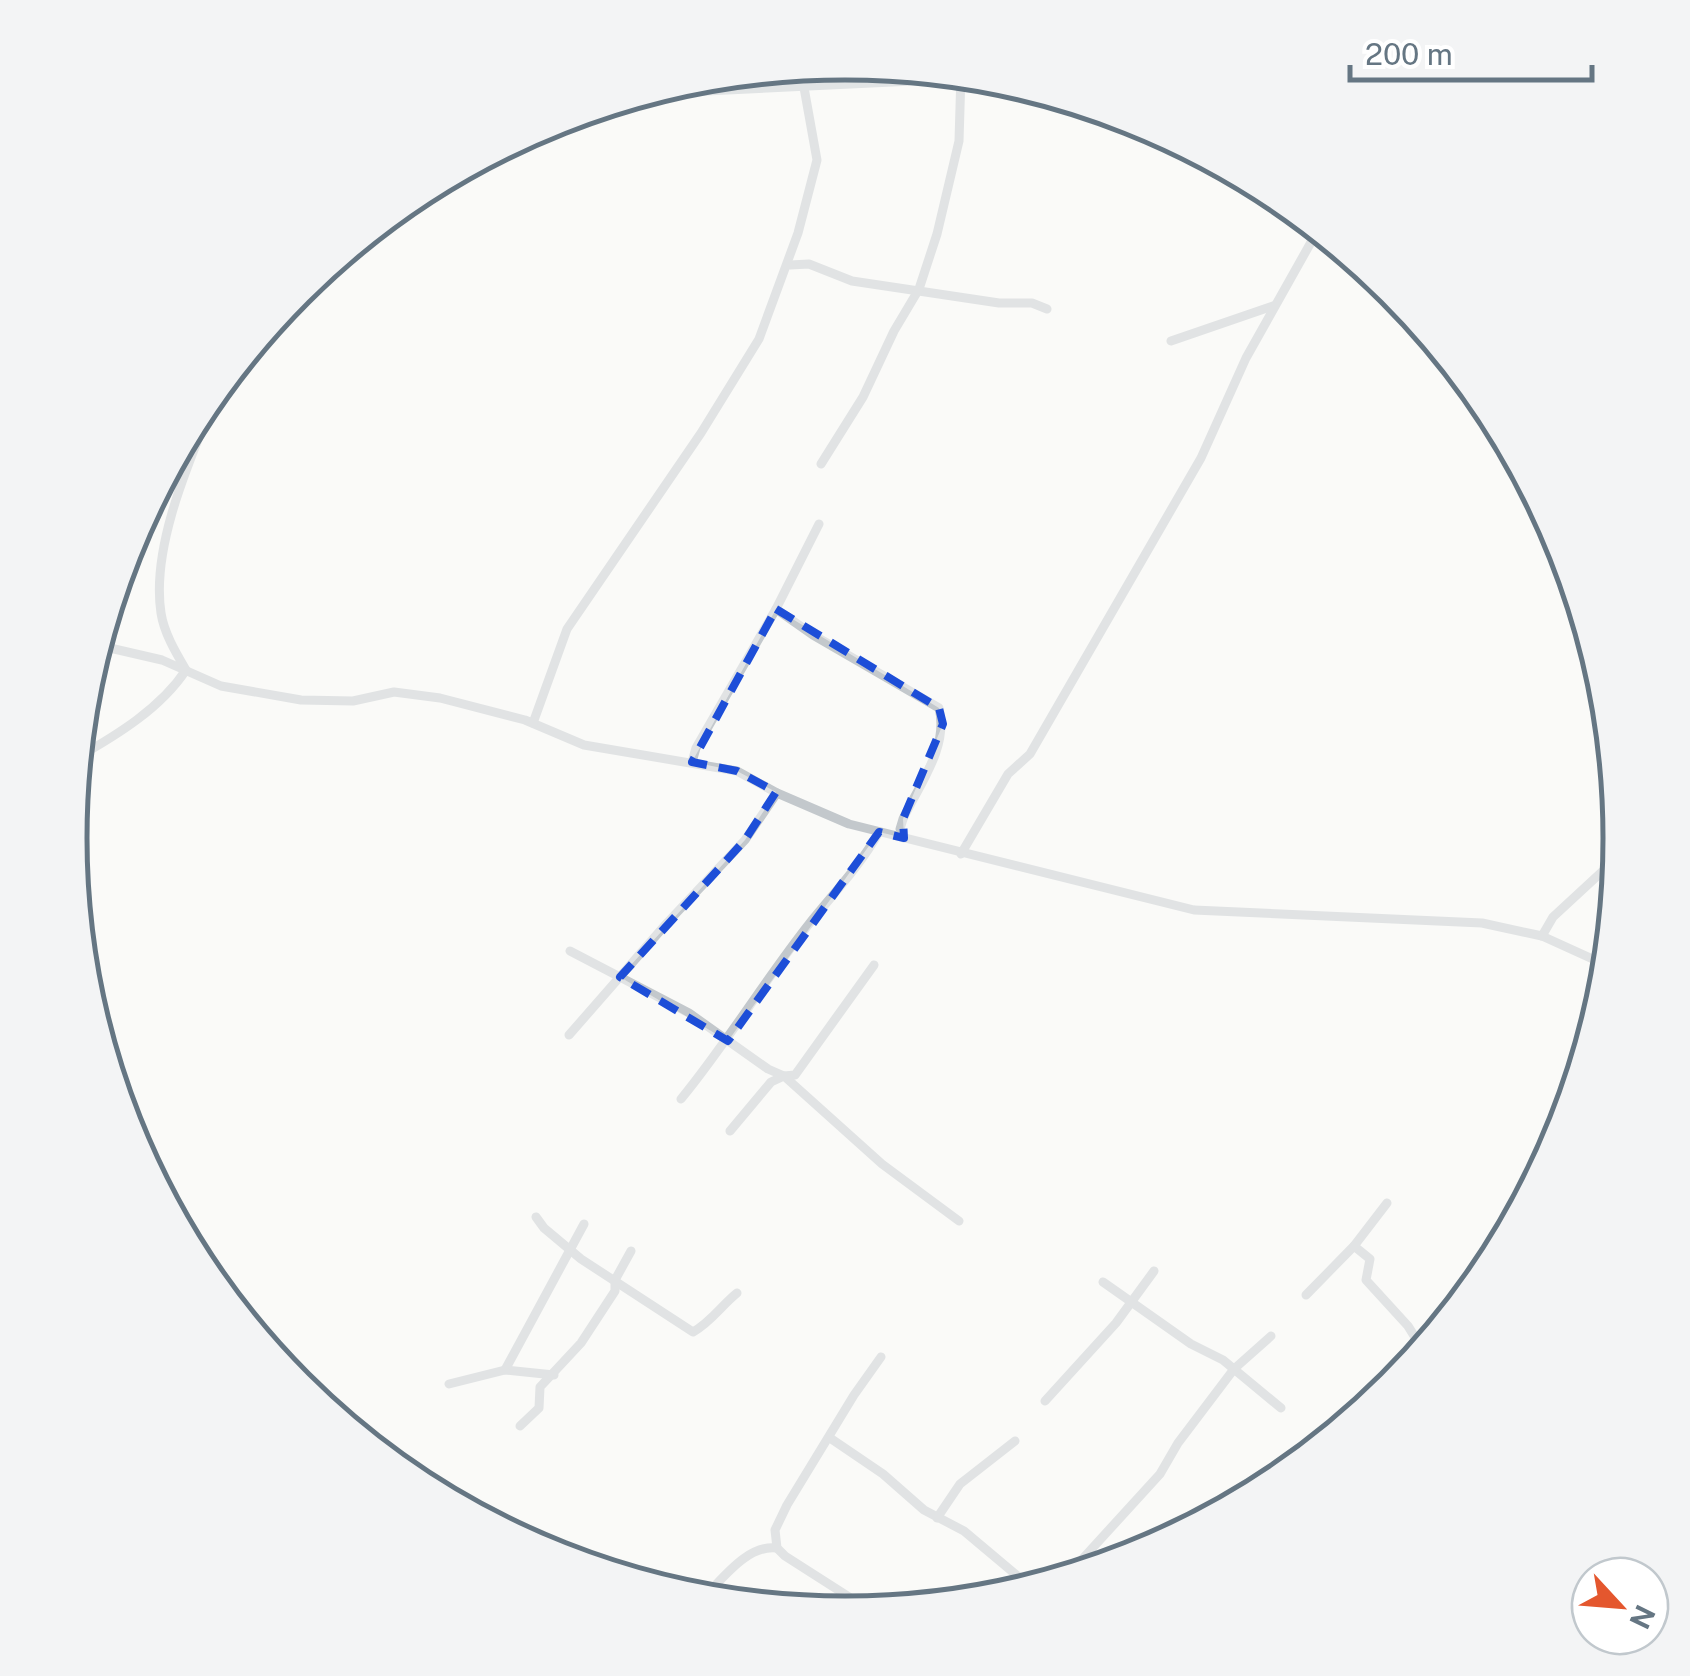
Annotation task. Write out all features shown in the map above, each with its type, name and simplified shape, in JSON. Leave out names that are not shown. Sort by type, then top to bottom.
[{"type":"highway","points":[[784,83],[834,80]]},
{"type":"street","points":[[533,723],[567,629],[702,434],[758,338],[798,233],[816,160],[803,82]]},
{"type":"street","points":[[821,464],[919,290],[959,141],[961,89]]},
{"type":"street","points":[[961,854],[1008,774],[1030,754],[1201,458],[1246,358],[1312,241]]},
{"type":"street","points":[[790,265],[809,264],[852,281],[999,303],[1032,303],[1047,309]]},
{"type":"street","points":[[1171,341],[1276,305]]},
{"type":"street","points":[[186,670],[161,614],[161,561],[198,445]]},
{"type":"street","points":[[692,762],[696,748],[776,609],[819,524]]},
{"type":"street","points":[[776,609],[813,636],[939,708],[943,724],[938,745],[903,819],[900,830],[904,838]]},
{"type":"street","points":[[112,648],[162,660],[222,686],[301,700],[353,701],[394,692],[440,698],[533,723],[584,745],[738,771],[777,793],[849,824],[1194,910],[1482,923],[1542,936],[1593,959]]},
{"type":"street","points":[[92,748],[154,704],[186,670]]},
{"type":"street","points":[[569,1035],[666,923],[745,840],[777,793]]},
{"type":"street","points":[[681,1099],[728,1041],[810,922],[832,899],[879,832]]},
{"type":"street","points":[[1542,936],[1554,916],[1602,872]]},
{"type":"street","points":[[570,952],[689,1013],[768,1069],[784,1076],[882,1164],[960,1221]]},
{"type":"street","points":[[730,1131],[771,1082],[794,1075],[874,965]]},
{"type":"street","points":[[1306,1294],[1354,1246],[1387,1204]]},
{"type":"street","points":[[536,1217],[568,1249],[693,1332],[708,1324],[715,1312],[738,1293]]},
{"type":"street","points":[[505,1370],[584,1224]]},
{"type":"street","points":[[1354,1246],[1370,1259],[1366,1280],[1416,1337]]},
{"type":"street","points":[[520,1426],[538,1408],[540,1387],[582,1344],[616,1292],[614,1280],[631,1251]]},
{"type":"street","points":[[1045,1401],[1154,1272]]},
{"type":"street","points":[[1103,1282],[1234,1369],[1281,1408]]},
{"type":"street","points":[[1085,1557],[1160,1474],[1178,1443],[1234,1369],[1271,1336]]},
{"type":"street","points":[[777,1548],[775,1530],[808,1470],[881,1357]]},
{"type":"street","points":[[449,1384],[505,1370],[554,1374]]},
{"type":"street","points":[[830,1438],[937,1518],[964,1531],[1017,1575]]},
{"type":"street","points":[[937,1518],[960,1484],[1015,1441]]},
{"type":"street","points":[[717,1585],[740,1561],[765,1546],[777,1548],[848,1596]]},
{"type":"highlighted area","points":[[776,609],[939,708],[943,724],[903,819],[904,838],[879,832],[728,1041],[620,977],[745,840],[776,792],[737,771],[692,762]]}]
